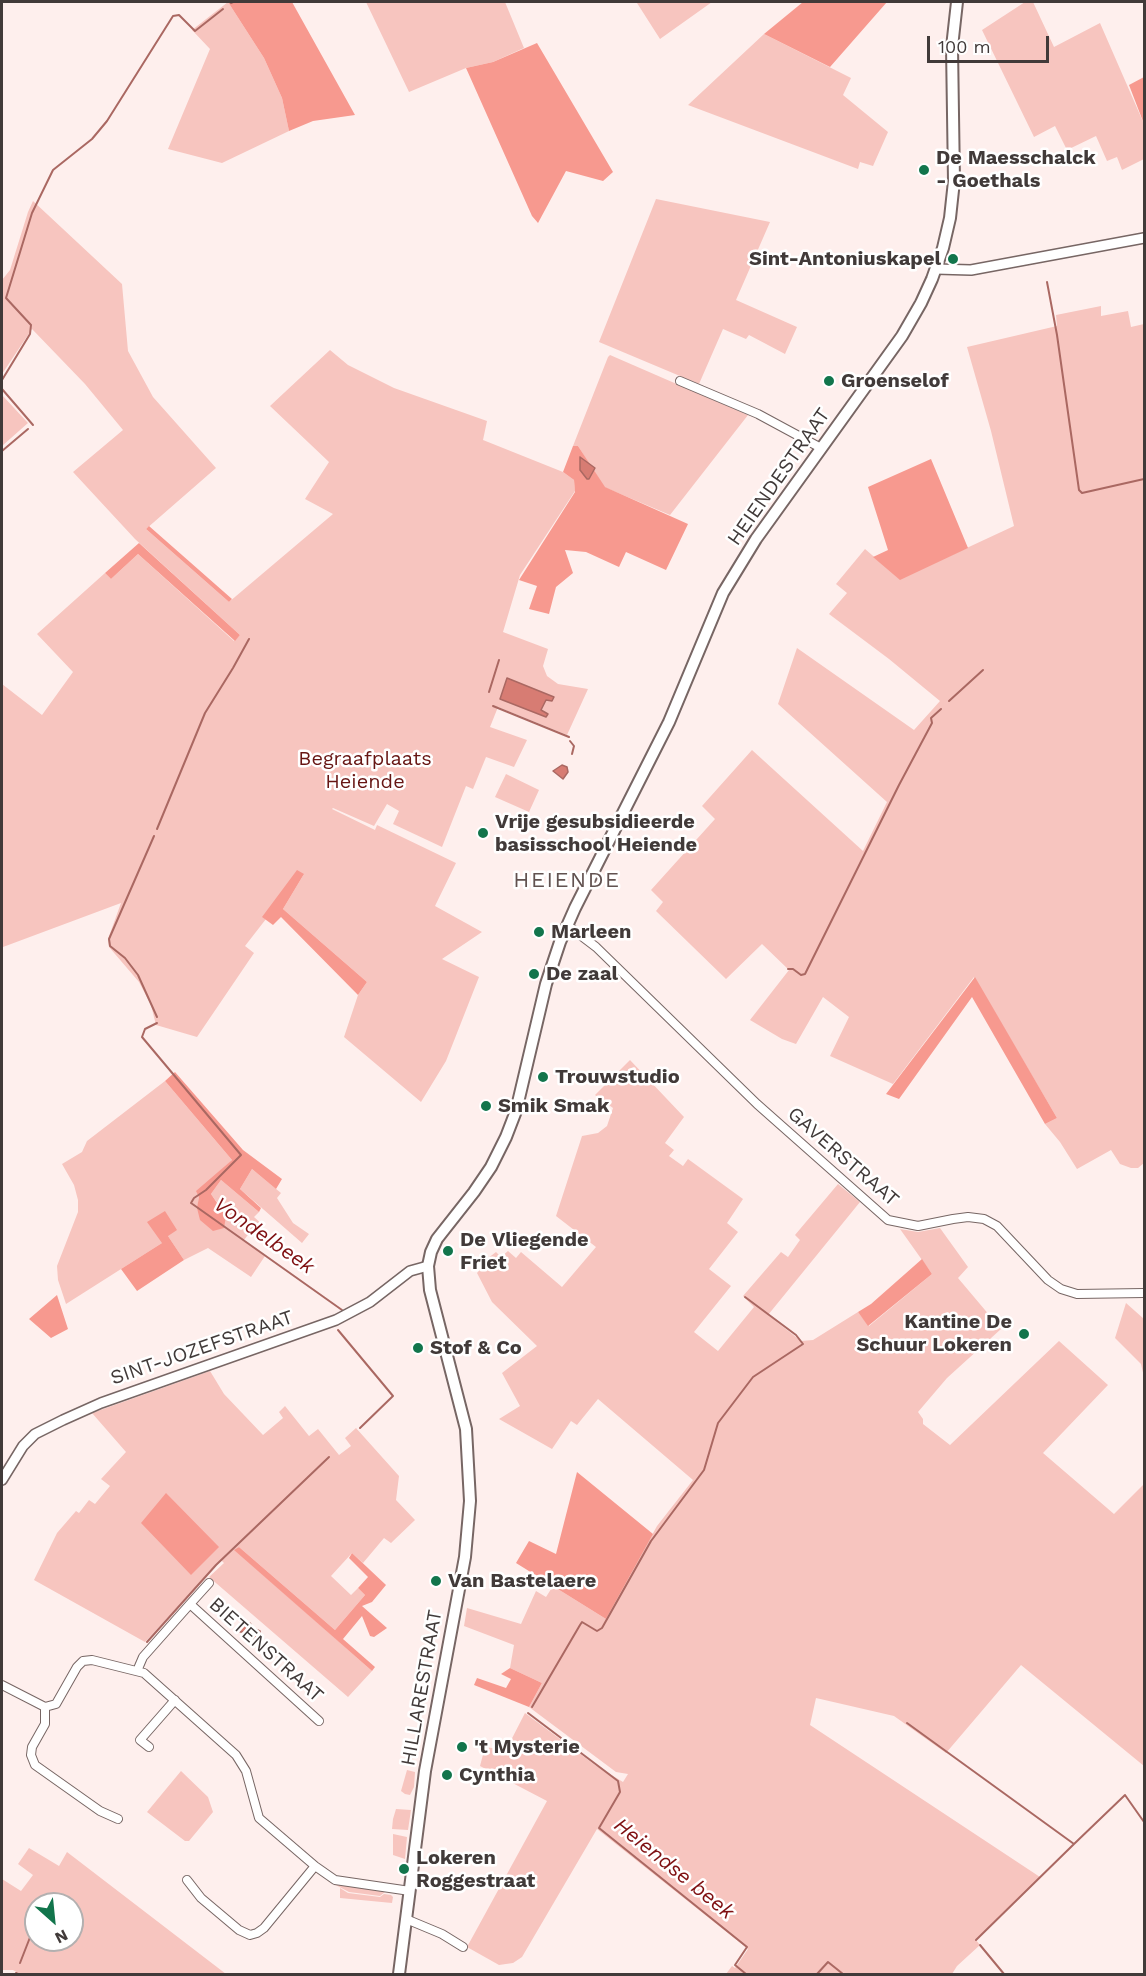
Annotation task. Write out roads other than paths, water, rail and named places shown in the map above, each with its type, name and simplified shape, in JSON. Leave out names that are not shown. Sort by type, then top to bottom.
[{"type":"main road","name":"HEIENDESTRAAT","points":[[567,925],[669,722],[723,593],[750,547],[902,336],[921,303],[936,269],[950,218],[954,181],[952,47],[957,2]]},
{"type":"main road","name":"HILLARESTRAAT","points":[[399,1974],[431,1734],[465,1557],[470,1501],[466,1429],[430,1290],[428,1266],[436,1239],[491,1167],[511,1126],[523,1085],[546,984],[567,925]]},
{"type":"street","points":[[936,269],[971,270],[1144,238]]},
{"type":"street","points":[[680,381],[758,414],[821,448]]},
{"type":"street","name":"GAVERSTRAAT","points":[[567,925],[596,947],[757,1104],[888,1220],[918,1226],[953,1219],[984,1219],[997,1226],[1048,1280],[1061,1289],[1077,1294],[1144,1293]]},
{"type":"street","name":"SINT-JOZEFSTRAAT","points":[[2,1480],[35,1434],[101,1403],[336,1320],[370,1302],[410,1271],[428,1266]]},
{"type":"street","name":"BIETENSTRAAT","points":[[137,1671],[143,1657],[209,1583]]},
{"type":"street","name":"BIETENSTRAAT","points":[[190,1604],[319,1721]]},
{"type":"street","points":[[2,1685],[45,1707],[56,1704],[77,1666],[83,1661],[93,1660],[137,1671],[152,1678],[236,1755],[246,1771],[259,1818],[315,1866],[335,1880],[410,1891]]},
{"type":"street","points":[[149,1747],[140,1740],[175,1700]]},
{"type":"street","points":[[45,1707],[45,1724],[32,1747],[31,1755],[35,1765],[100,1811],[118,1819]]},
{"type":"street","points":[[187,1880],[201,1898],[239,1930],[250,1935],[264,1928],[315,1866]]},
{"type":"street","points":[[406,1919],[442,1934],[463,1947]]},
{"type":"waterway","points":[[2,380],[30,334],[31,325],[6,298],[32,213],[53,170],[92,139],[107,121],[173,16],[179,15],[195,31],[223,9]]},
{"type":"waterway","points":[[1047,282],[1057,335],[1079,490],[1082,493],[1144,479]]},
{"type":"waterway","points":[[2,389],[33,425]]},
{"type":"waterway","points":[[2,451],[28,429]]},
{"type":"waterway","points":[[157,829],[205,713],[249,639]]},
{"type":"waterway","points":[[489,692],[499,660]]},
{"type":"waterway","points":[[949,701],[983,670]]},
{"type":"waterway","points":[[493,706],[569,737]]},
{"type":"waterway","points":[[788,969],[793,969],[801,975],[805,974],[932,723],[931,718],[941,709]]},
{"type":"waterway","points":[[570,741],[574,746],[572,754]]},
{"type":"waterway","name":"Vondelbeek","points":[[154,836],[109,939],[110,946],[125,958],[138,975],[157,1017]]},
{"type":"waterway","name":"Vondelbeek","points":[[157,1023],[145,1029],[142,1037],[241,1155],[191,1203],[342,1310]]},
{"type":"waterway","name":"Heiendse beek","points":[[532,1707],[582,1622],[597,1631],[602,1628],[651,1541],[704,1470],[718,1423],[753,1377],[803,1344],[796,1335],[745,1297]]},
{"type":"waterway","points":[[338,1330],[393,1396],[360,1428]]},
{"type":"waterway","name":"Vondelbeek","points":[[147,1642],[216,1565],[329,1457]]},
{"type":"waterway","name":"Heiendse beek","points":[[528,1713],[618,1781],[620,1792],[599,1828],[747,1947],[735,1965],[746,1974]]},
{"type":"waterway","points":[[907,1723],[1074,1844],[1125,1795],[1144,1822]]},
{"type":"waterway","points":[[976,1940],[1074,1844]]},
{"type":"waterway","points":[[980,1945],[1004,1974]]},
{"type":"waterway","name":"Vondelbeek","points":[[20,1963],[24,1952]]},
{"type":"waterway","name":"Heiendse beek","points":[[817,1974],[828,1962],[843,1974]]},
{"type":"place","name":"De Maesschalck - Goethals","points":[[924,170]]},
{"type":"place","name":"Sint-Antoniuskapel","points":[[953,259]]},
{"type":"place","name":"Groenselof","points":[[829,381]]},
{"type":"place","name":"Vrije gesubsidieerde basisschool Heiende","points":[[483,833]]},
{"type":"place","name":"Marleen","points":[[539,932]]},
{"type":"place","name":"De zaal","points":[[534,974]]},
{"type":"place","name":"Trouwstudio","points":[[543,1077]]},
{"type":"place","name":"Smik Smak","points":[[486,1106]]},
{"type":"place","name":"De Vliegende Friet","points":[[448,1251]]},
{"type":"place","name":"Kantine De Schuur Lokeren","points":[[1024,1334]]},
{"type":"place","name":"Stof & Co","points":[[418,1348]]},
{"type":"place","name":"Van Bastelaere","points":[[436,1581]]},
{"type":"place","name":"'t Mysterie","points":[[462,1747]]},
{"type":"place","name":"Cynthia","points":[[447,1775]]},
{"type":"place","name":"Lokeren Roggestraat","points":[[404,1869]]},
{"type":"district","name":"HEIENDE","points":[[567,881]]},
{"type":"park label","name":"Begraafplaats Heiende","points":[[365,770]]}]
